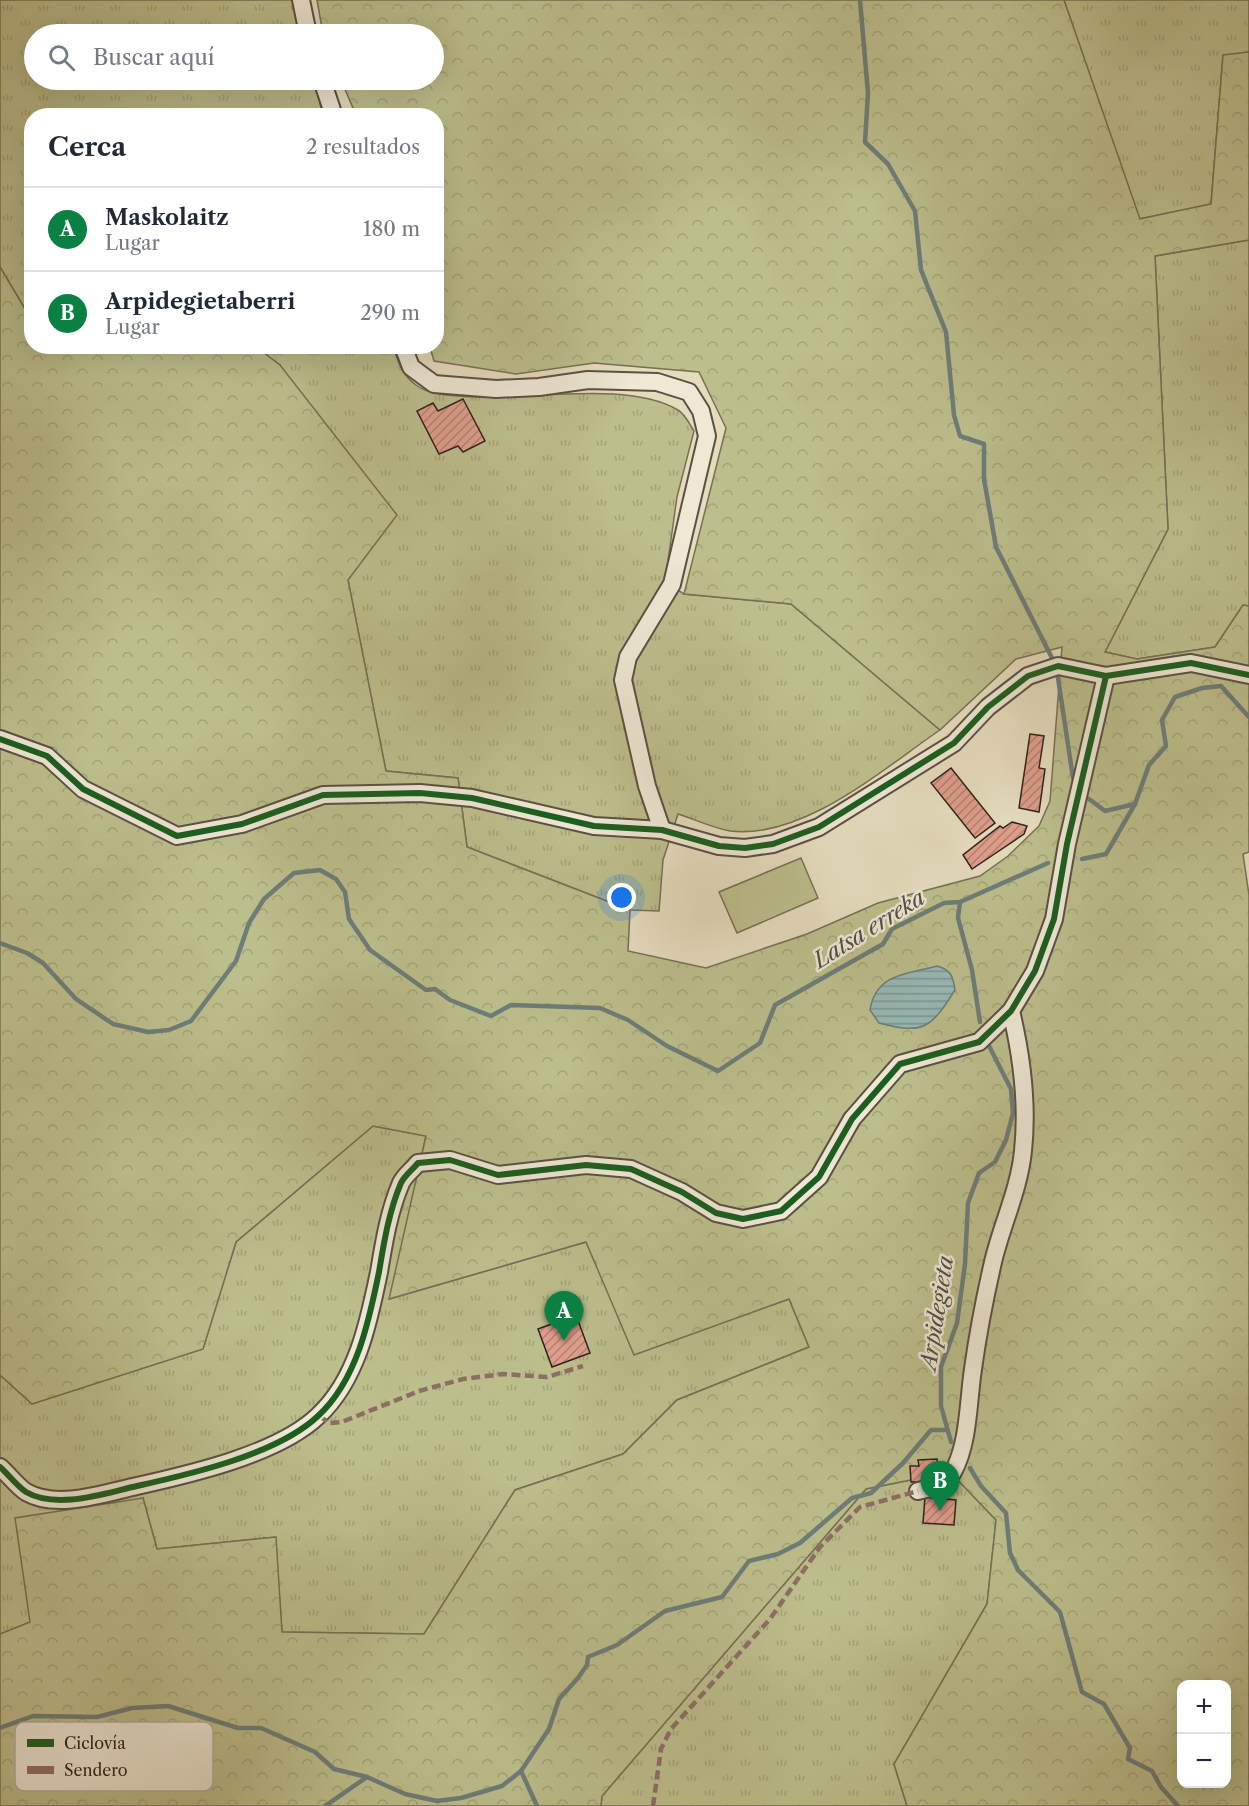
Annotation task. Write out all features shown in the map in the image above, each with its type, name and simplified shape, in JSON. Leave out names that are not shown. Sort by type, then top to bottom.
[{"type":"street","points":[[301,0],[306,24]]},
{"type":"street","points":[[325,90],[331,108]]},
{"type":"street","points":[[406,354],[411,367],[434,384],[495,389],[539,387],[588,380],[657,382],[689,392],[701,411],[707,436],[672,584],[628,657],[623,680],[647,786],[662,830]]},
{"type":"street","points":[[0,739],[47,756],[83,789],[177,836],[193,831],[242,825],[323,795],[420,793],[472,798],[594,826],[662,830],[719,846],[745,848],[773,844],[819,827],[954,743],[988,707],[1028,676],[1058,666],[1106,676],[1191,663],[1249,675]]},
{"type":"street","points":[[0,1467],[26,1492],[52,1501],[102,1494],[181,1477],[264,1449],[293,1435],[319,1416],[339,1391],[357,1357],[372,1307],[387,1228],[401,1181],[418,1163],[450,1160],[498,1175],[586,1164],[631,1169],[682,1192],[716,1213],[744,1219],[781,1211],[819,1177],[852,1119],[900,1064],[979,1042],[1011,1011],[1035,971],[1054,920],[1067,844],[1106,676]]},
{"type":"street","points":[[918,1491],[939,1485],[952,1474],[961,1453],[975,1356],[994,1260],[1015,1195],[1023,1151],[1024,1088],[1021,1053],[1011,1011]]},
{"type":"green space","points":[[0,0],[293,0],[299,24],[24,24],[24,90],[317,90],[321,108],[24,108],[24,307],[0,267]]},
{"type":"green space","points":[[317,0],[1064,0],[1140,219],[1211,204],[1223,55],[1249,52],[1249,240],[1155,256],[1168,529],[1105,652],[1137,659],[1215,647],[1243,605],[1249,606],[1249,852],[1243,854],[1249,895],[1249,1806],[907,1806],[894,1764],[987,1604],[996,1520],[950,1472],[866,1489],[602,1796],[601,1806],[0,1806],[0,1634],[30,1622],[15,1518],[143,1498],[157,1549],[276,1537],[282,1632],[424,1634],[515,1490],[623,1454],[677,1400],[809,1347],[789,1299],[634,1355],[586,1242],[389,1299],[426,1136],[373,1126],[236,1242],[203,1349],[32,1404],[0,1375],[0,267],[24,307],[24,354],[265,354],[280,365],[397,515],[348,580],[386,771],[458,778],[467,847],[630,910],[628,951],[706,968],[807,934],[878,903],[980,876],[1008,856],[1039,826],[1050,801],[1062,647],[1016,659],[940,730],[791,604],[684,594],[726,428],[699,372],[594,363],[516,374],[434,361],[432,354],[444,354],[444,108],[353,108],[345,90],[444,90],[444,24],[321,24]]},
{"type":"green space","points":[[1064,0],[1249,0],[1249,52],[1223,56],[1211,204],[1139,219]]},
{"type":"green space","points":[[1249,240],[1249,606],[1243,605],[1215,647],[1137,659],[1105,652],[1168,529],[1155,256]]},
{"type":"green space","points":[[265,354],[396,354],[404,373],[411,381],[437,394],[485,397],[602,394],[656,401],[678,410],[694,431],[677,497],[665,582],[684,594],[791,604],[940,730],[841,798],[814,813],[786,824],[758,831],[730,831],[678,814],[663,860],[659,911],[630,910],[467,847],[458,778],[386,771],[348,580],[280,365]]},
{"type":"green space","points":[[801,858],[818,898],[737,933],[719,892]]},
{"type":"green space","points":[[373,1126],[426,1136],[390,1299],[586,1242],[635,1354],[789,1299],[809,1347],[677,1400],[623,1454],[515,1490],[424,1634],[282,1632],[275,1537],[157,1549],[143,1498],[31,1622],[0,1634],[0,1375],[32,1404],[203,1349],[236,1242]]},
{"type":"green space","points":[[950,1472],[996,1520],[987,1604],[894,1764],[907,1806],[601,1806],[602,1796],[866,1489]]},
{"type":"water","points":[[937,966],[950,974],[955,990],[932,1020],[916,1028],[894,1027],[879,1023],[870,1010],[873,998],[886,982],[895,977]]},
{"type":"building","points":[[463,399],[485,441],[463,452],[458,446],[439,454],[417,411],[433,403],[438,411]]},
{"type":"building","points":[[1030,734],[1044,736],[1039,768],[1045,769],[1039,812],[1019,808]]},
{"type":"building","points":[[951,768],[995,823],[975,838],[931,783]]},
{"type":"building","points":[[1012,822],[1027,826],[1024,834],[972,869],[963,855],[1000,826],[1003,828]]},
{"type":"building","points":[[576,1315],[590,1353],[552,1367],[538,1329]]},
{"type":"building","points":[[937,1459],[938,1481],[911,1482],[910,1466],[919,1466],[918,1460]]},
{"type":"building","points":[[925,1497],[956,1500],[954,1525],[923,1523]]},
{"type":"waterway","points":[[860,0],[868,93],[865,142],[888,164],[915,211],[921,270],[946,332],[954,415],[960,436],[984,444],[984,479],[996,547],[1052,658]]},
{"type":"waterway","points":[[1058,678],[1073,778]]},
{"type":"waterway","name":"Latsa erreka","points":[[1082,859],[1106,854],[1135,804],[1149,765],[1166,746],[1162,720],[1175,697],[1202,688],[1221,686],[1249,717]]},
{"type":"waterway","points":[[1089,799],[1105,811],[1135,804]]},
{"type":"waterway","name":"Latsa erreka","points":[[0,943],[27,953],[43,963],[76,999],[113,1024],[148,1032],[169,1030],[191,1021],[236,961],[249,923],[264,899],[294,873],[320,870],[336,879],[345,892],[349,919],[370,950],[426,990],[435,989],[450,1000],[491,1016],[511,1005],[600,1008],[628,1020],[667,1046],[718,1071],[760,1043],[775,1005],[883,944],[892,929],[944,903],[960,902],[1048,863]]},
{"type":"waterway","name":"Arpidegieta","points":[[960,902],[958,918],[972,970],[980,1022]]},
{"type":"waterway","name":"Arpidegieta","points":[[951,1442],[941,1406],[941,1367],[957,1323],[965,1264],[968,1203],[979,1173],[995,1162],[1006,1140],[1013,1113],[1011,1089],[988,1044]]},
{"type":"waterway","name":"Arpidegieta","points":[[16,1722],[33,1716],[97,1717],[132,1708],[168,1706],[238,1728],[261,1728],[315,1752],[334,1769],[367,1777],[405,1794],[437,1801],[461,1798],[502,1786],[521,1771],[549,1729],[559,1699],[587,1665],[588,1657],[617,1645],[665,1611],[722,1597],[749,1561],[778,1554],[800,1543],[852,1498],[871,1493],[903,1463],[931,1430],[946,1430]]},
{"type":"waterway","points":[[970,1468],[981,1486],[1006,1513],[1010,1553],[1018,1570],[1060,1612],[1082,1692],[1104,1704],[1130,1748],[1128,1759],[1152,1771],[1161,1787],[1178,1806]]},
{"type":"waterway","name":"Arpidegieta","points":[[0,1728],[15,1723]]},
{"type":"waterway","points":[[521,1771],[537,1806]]},
{"type":"waterway","points":[[325,1806],[367,1777]]},
{"type":"marked path","points":[[319,1416],[330,1423],[342,1422],[419,1391],[463,1379],[503,1374],[547,1377],[583,1366]]},
{"type":"marked path","points":[[653,1806],[661,1749],[671,1729],[770,1619],[820,1547],[860,1507],[918,1491]]},
{"type":"cycle path","points":[[0,739],[47,756],[83,789],[177,836],[242,824],[323,795],[420,793],[472,798],[594,826],[662,830],[719,846],[745,848],[773,844],[819,827],[954,743],[988,707],[1028,676],[1058,666],[1106,676],[1191,663],[1249,675]]},
{"type":"cycle path","points":[[0,1467],[26,1492],[52,1500],[66,1500],[111,1492],[207,1469],[257,1452],[301,1429],[318,1416],[331,1401],[352,1368],[366,1330],[393,1204],[402,1180],[418,1163],[450,1160],[498,1175],[586,1165],[631,1169],[682,1192],[716,1213],[743,1219],[781,1211],[819,1177],[852,1119],[900,1064],[979,1042],[1011,1011],[1035,971],[1054,919],[1067,844],[1106,676]]},
{"type":"place","name":"Maskolaitz","points":[[564,1341]]},
{"type":"place","name":"Arpidegietaberri","points":[[940,1511]]}]
